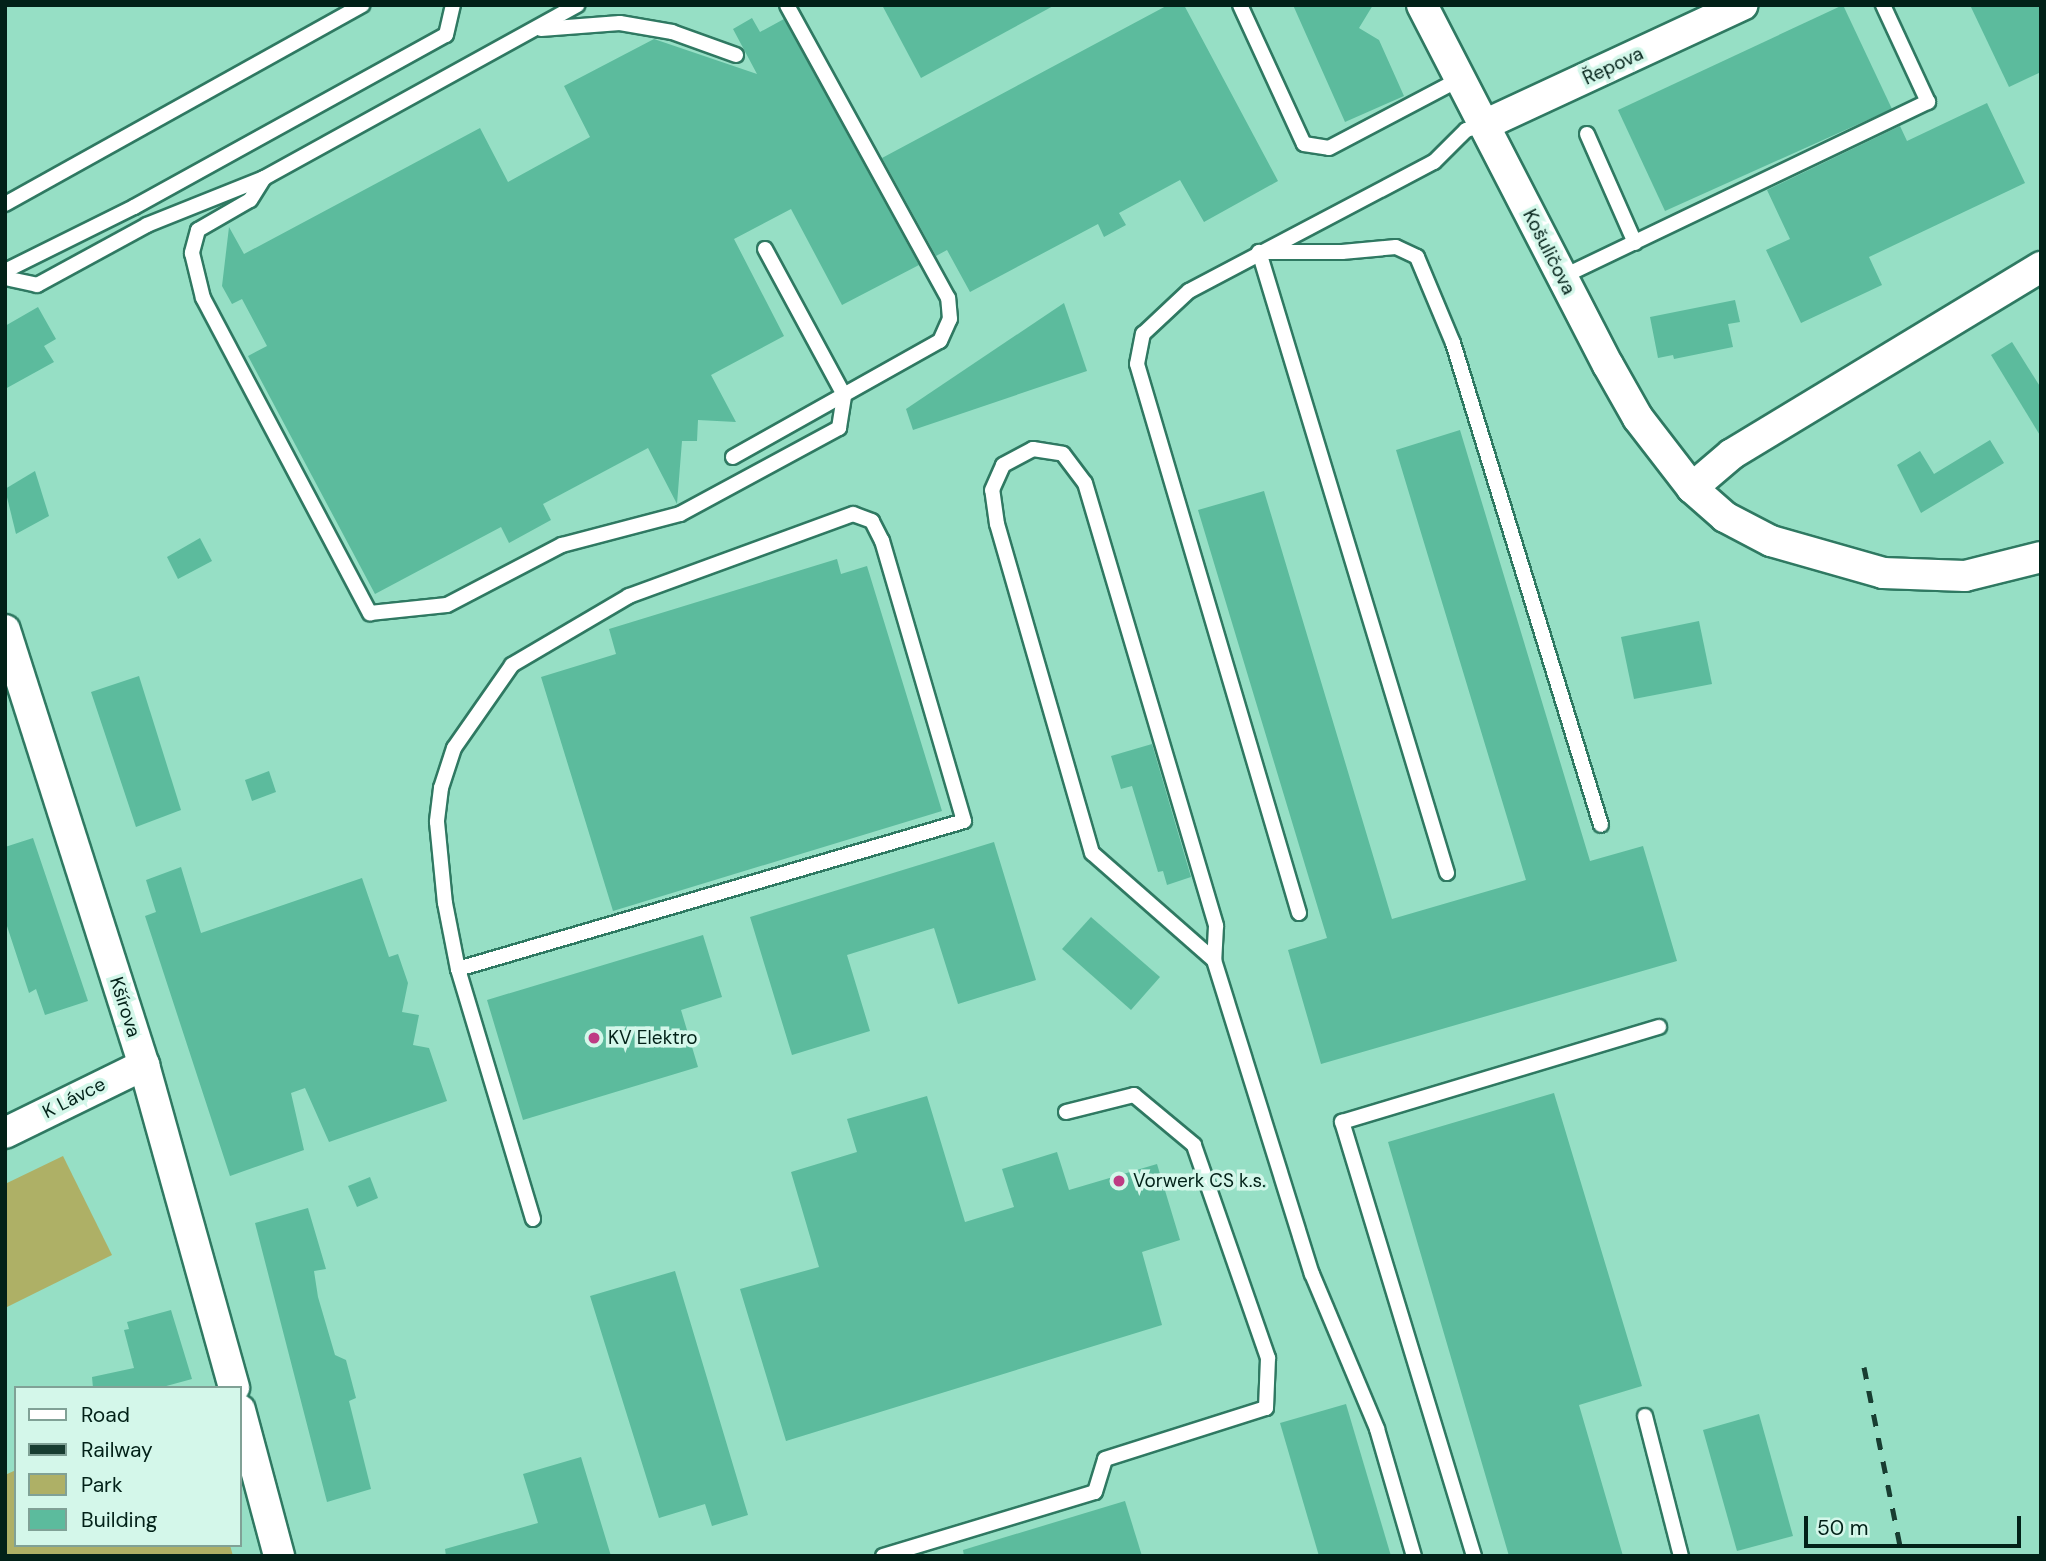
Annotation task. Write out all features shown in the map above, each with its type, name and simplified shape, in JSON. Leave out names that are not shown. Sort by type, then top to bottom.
[{"type":"street","name":"Košuličova","points":[[1422,5],[1562,278],[1638,418],[1692,488],[1725,517],[1771,541],[1883,573],[1965,576],[2041,556]]},
{"type":"street","name":"Řepova","points":[[1484,125],[1742,5]]},
{"type":"street","points":[[1692,488],[1732,454],[2041,267]]},
{"type":"street","name":"Kšírova","points":[[5,630],[144,1065],[227,1385]]},
{"type":"street","name":"K Lávce","points":[[5,1133],[144,1065]]},
{"type":"street","points":[[242,1417],[279,1556]]},
{"type":"lane","points":[[5,204],[362,5]]},
{"type":"lane","points":[[5,271],[134,207],[446,35],[453,5]]},
{"type":"lane","points":[[5,278],[37,285],[147,225],[264,178],[577,5]]},
{"type":"lane","points":[[733,457],[940,341],[950,319],[948,298],[787,5]]},
{"type":"lane","points":[[1240,5],[1304,144],[1329,148],[1460,79]]},
{"type":"lane","points":[[1562,278],[1928,102],[1883,5]]},
{"type":"lane","points":[[536,29],[620,23],[672,32],[736,55]]},
{"type":"lane","points":[[1299,913],[1137,364],[1143,334],[1189,291],[1434,162],[1466,130],[1484,125]]},
{"type":"lane","points":[[1587,134],[1635,243]]},
{"type":"lane","points":[[264,178],[250,200],[198,230],[192,253],[203,298],[370,613],[447,605],[562,545],[680,514],[839,428],[844,395],[765,249]]},
{"type":"lane","points":[[1259,252],[1342,253],[1396,247],[1417,257],[1453,343],[1601,825]]},
{"type":"lane","points":[[1259,252],[1447,873]]},
{"type":"lane","points":[[1214,960],[1092,853],[997,524],[992,490],[1003,465],[1033,449],[1063,454],[1086,483],[1216,926],[1214,960],[1312,1273],[1377,1429],[1414,1556]]},
{"type":"lane","points":[[458,969],[964,821],[882,541],[872,521],[853,514],[629,596],[512,665],[454,748],[441,788],[438,836],[458,969],[533,1219]]},
{"type":"lane","points":[[1474,1556],[1342,1122],[1659,1027]]},
{"type":"lane","points":[[883,1556],[1094,1492],[1105,1459],[1266,1408],[1268,1358],[1194,1145],[1133,1095],[1066,1112]]},
{"type":"lane","points":[[1645,1416],[1681,1556]]},
{"type":"green space","points":[[63,1156],[112,1255],[5,1308],[5,1184]]},
{"type":"green space","points":[[14,1471],[14,1547],[231,1547],[233,1556],[5,1556],[5,1475]]},
{"type":"building","points":[[882,5],[1055,5],[921,78]]},
{"type":"building","points":[[1168,5],[1184,5],[1278,181],[1204,222],[1180,180],[1119,213],[1126,225],[1104,237],[1098,224],[970,292],[947,250],[936,256],[882,158]]},
{"type":"building","points":[[1293,5],[1373,5],[1359,28],[1379,40],[1404,96],[1345,122]]},
{"type":"building","points":[[1843,5],[1892,109],[1665,211],[1618,110]]},
{"type":"building","points":[[1970,5],[2041,5],[2041,72],[2009,87]]},
{"type":"building","points":[[752,18],[760,32],[784,19],[919,265],[842,305],[791,209],[734,239],[784,336],[711,375],[736,422],[698,420],[697,441],[682,441],[677,504],[648,448],[543,504],[551,520],[509,543],[501,527],[375,594],[248,356],[267,346],[242,299],[232,304],[222,286],[229,227],[244,254],[480,128],[508,182],[590,137],[564,86],[654,39],[757,74],[733,29]]},
{"type":"building","points":[[1987,103],[2025,183],[1869,257],[1882,285],[1801,323],[1766,250],[1790,239],[1767,190],[1900,126],[1907,141]]},
{"type":"building","points":[[1735,300],[1740,322],[1728,324],[1733,347],[1674,359],[1673,355],[1658,358],[1650,317]]},
{"type":"building","points":[[1064,303],[1087,371],[913,430],[906,409]]},
{"type":"building","points":[[38,307],[56,339],[44,346],[54,362],[5,389],[5,326]]},
{"type":"building","points":[[2012,342],[2041,388],[2041,437],[1991,355]]},
{"type":"building","points":[[1460,430],[1590,861],[1643,846],[1677,961],[1321,1064],[1288,950],[1327,938],[1198,510],[1264,491],[1392,919],[1526,880],[1396,450]]},
{"type":"building","points":[[1990,440],[2004,463],[1921,513],[1897,465],[1920,451],[1934,474]]},
{"type":"building","points":[[35,471],[49,516],[16,534],[5,489]]},
{"type":"building","points":[[200,538],[212,561],[178,579],[167,557]]},
{"type":"building","points":[[837,559],[841,574],[867,566],[942,811],[613,911],[541,677],[616,654],[609,629]]},
{"type":"building","points":[[1699,621],[1712,684],[1634,699],[1621,637]]},
{"type":"building","points":[[139,676],[181,810],[136,827],[91,692]]},
{"type":"building","points":[[1152,744],[1191,877],[1167,885],[1163,871],[1158,872],[1132,786],[1121,789],[1111,756]]},
{"type":"building","points":[[269,771],[276,792],[252,801],[245,780]]},
{"type":"building","points":[[33,838],[88,1001],[45,1015],[36,989],[29,993],[5,920],[5,847]]},
{"type":"building","points":[[994,842],[1036,980],[958,1004],[934,928],[847,955],[870,1031],[792,1055],[750,917]]},
{"type":"building","points":[[181,867],[201,933],[362,878],[389,957],[398,954],[408,983],[402,1012],[419,1015],[413,1045],[429,1048],[447,1101],[329,1142],[305,1088],[291,1093],[304,1150],[230,1176],[145,916],[156,912],[146,880]]},
{"type":"building","points":[[1091,917],[1160,977],[1131,1010],[1062,949]]},
{"type":"building","name":"KV Elektro","points":[[703,935],[722,997],[681,1010],[698,1067],[523,1120],[487,1000]]},
{"type":"building","points":[[1554,1093],[1642,1386],[1579,1405],[1623,1556],[1509,1556],[1388,1142]]},
{"type":"building","points":[[927,1096],[965,1222],[1014,1207],[1002,1169],[1057,1152],[1069,1190],[1157,1164],[1180,1240],[1142,1252],[1162,1325],[786,1441],[740,1289],[819,1267],[791,1172],[857,1152],[847,1119]]},
{"type":"building","points":[[370,1177],[378,1198],[357,1207],[348,1186]]},
{"type":"building","points":[[308,1208],[326,1269],[314,1271],[318,1297],[335,1355],[346,1360],[356,1398],[349,1401],[371,1489],[327,1502],[255,1223]]},
{"type":"building","points":[[675,1271],[748,1515],[712,1526],[705,1504],[659,1518],[590,1296]]},
{"type":"building","points":[[171,1310],[192,1379],[166,1386],[93,1386],[92,1377],[134,1368],[124,1330],[129,1329],[127,1322]]},
{"type":"building","points":[[1346,1404],[1391,1556],[1319,1556],[1280,1423]]},
{"type":"building","points":[[1759,1414],[1793,1536],[1737,1551],[1703,1430]]},
{"type":"building","points":[[581,1457],[611,1556],[446,1556],[445,1549],[538,1523],[523,1474]]},
{"type":"building","points":[[1125,1501],[1142,1556],[964,1556],[963,1550]]},
{"type":"railway","points":[[1864,1367],[1902,1556]]},
{"type":"place","name":"KV Elektro","points":[[594,1038]]},
{"type":"place","name":"Vorwerk CS k.s.","points":[[1119,1181]]}]
